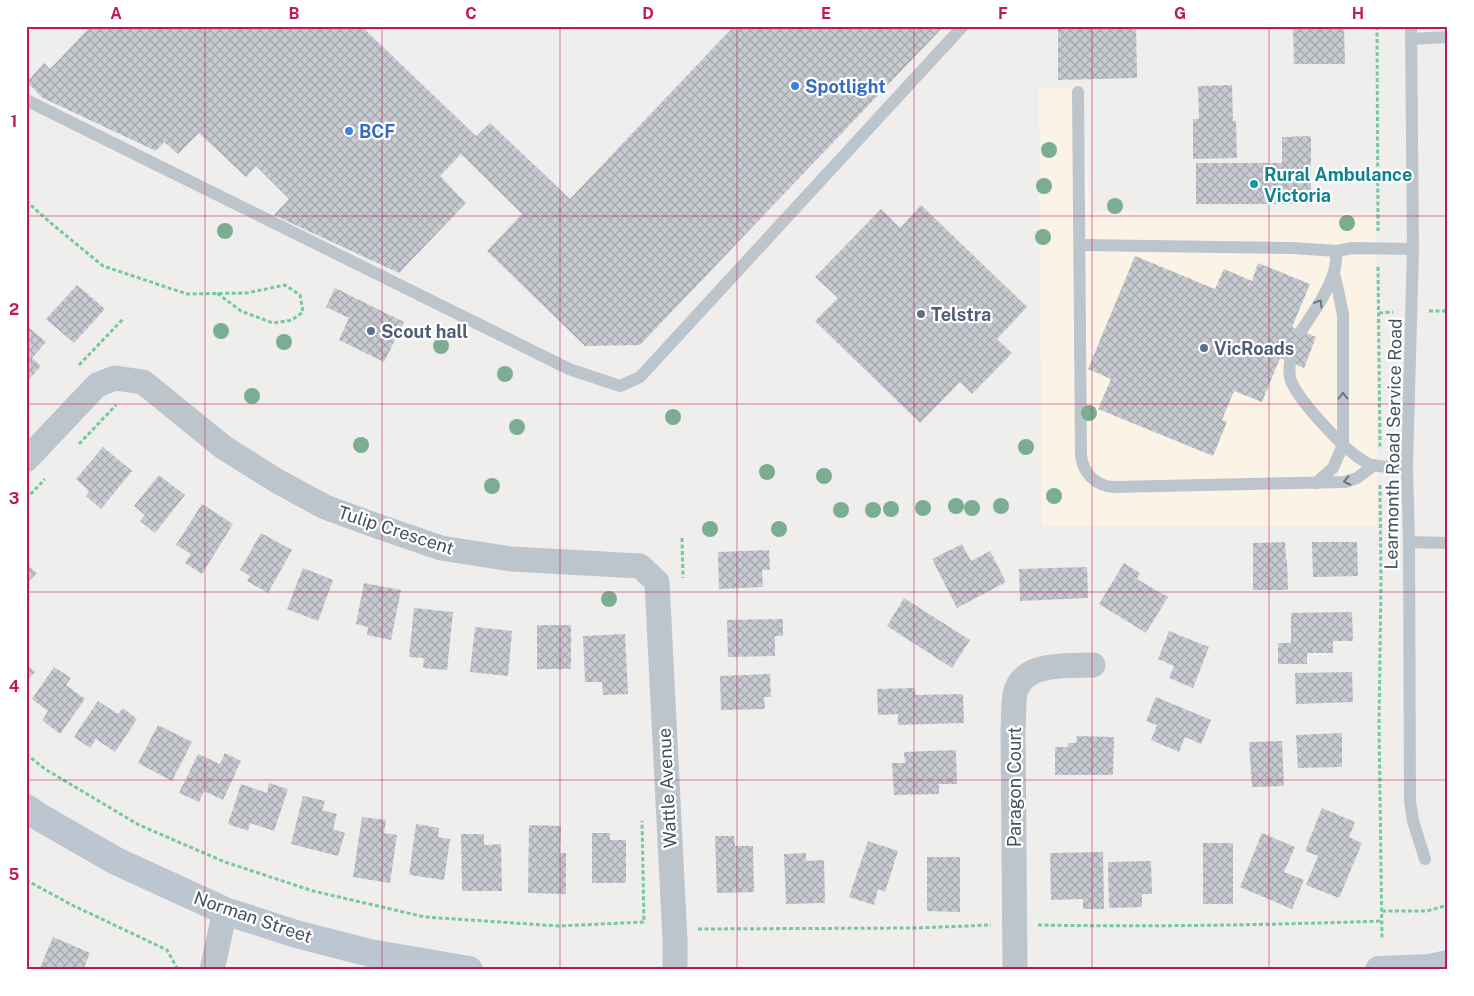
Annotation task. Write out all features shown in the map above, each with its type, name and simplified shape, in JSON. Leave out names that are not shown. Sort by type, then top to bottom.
[{"type":"main road","name":"Norman Street","points":[[26,808],[116,861],[226,911],[296,934],[370,953],[468,970]]},
{"type":"main road","points":[[1379,970],[1430,968],[1448,964]]},
{"type":"street","name":"Tulip Crescent","points":[[26,460],[97,385],[115,378],[144,382],[223,447],[277,481],[325,507],[441,548],[511,559],[640,566],[657,582],[658,606]]},
{"type":"street","name":"Wattle Avenue","points":[[658,606],[675,970]]},
{"type":"street","name":"Paragon Court","points":[[1015,970],[1013,729],[1015,694],[1017,687],[1026,676],[1040,669],[1093,665]]},
{"type":"street","points":[[212,970],[226,911]]},
{"type":"lane","points":[[26,100],[569,369],[620,386],[640,377],[963,26]]},
{"type":"lane","points":[[1411,33],[1448,37]]},
{"type":"lane","name":"Learmonth Road Service Road","points":[[1411,33],[1413,249],[1407,466],[1410,801],[1413,821],[1425,859]]},
{"type":"lane","points":[[1078,92],[1081,455],[1084,468],[1091,478],[1101,485],[1114,487],[1316,483],[1351,481],[1377,466]]},
{"type":"lane","points":[[1080,245],[1292,248],[1337,251],[1352,248],[1413,249]]},
{"type":"lane","points":[[1301,331],[1320,302],[1334,273],[1337,251]]},
{"type":"lane","points":[[1316,483],[1334,468],[1343,445],[1343,315],[1334,273]]},
{"type":"lane","points":[[1290,362],[1290,377],[1297,392],[1343,445],[1358,457],[1377,466],[1407,466]]},
{"type":"lane","points":[[1409,542],[1448,543]]},
{"type":"path","points":[[1378,26],[1377,466],[1381,583],[1379,724],[1382,939]]},
{"type":"path","points":[[26,201],[103,266],[187,294],[217,293],[247,293],[285,285],[300,295],[303,312],[292,320],[273,322],[241,311],[217,293]]},
{"type":"path","points":[[26,754],[45,768],[139,825],[226,862],[313,890],[425,917],[560,926],[644,922]]},
{"type":"path","points":[[26,880],[72,906],[167,950],[177,968],[176,970]]},
{"type":"path","points":[[1382,911],[1427,911],[1448,905]]},
{"type":"path","points":[[692,929],[914,928],[994,924],[1107,926],[1382,920]]},
{"type":"shaded area","points":[[1078,87],[1091,211],[1376,213],[1377,526],[1042,526],[1039,88]]},
{"type":"building","points":[[91,26],[361,26],[476,136],[490,123],[570,199],[734,26],[944,26],[640,345],[585,346],[487,251],[522,214],[461,154],[440,176],[466,203],[399,273],[274,215],[289,199],[256,166],[246,177],[199,133],[178,154],[164,142],[156,151],[43,98],[27,82],[44,63],[50,69]]},
{"type":"building","points":[[1058,26],[1136,26],[1137,78],[1058,80]]},
{"type":"building","points":[[1293,26],[1344,26],[1345,64],[1294,64]]},
{"type":"building","points":[[1232,85],[1233,121],[1236,121],[1237,158],[1193,159],[1193,119],[1199,119],[1198,86]]},
{"type":"building","name":"Rural Ambulance Victoria","points":[[1311,136],[1311,204],[1196,204],[1196,163],[1282,163],[1282,137]]},
{"type":"building","name":"Telstra","points":[[921,205],[1027,307],[997,339],[1012,353],[972,394],[960,382],[920,423],[815,321],[838,298],[815,277],[881,209],[900,228]]},
{"type":"building","name":"VicRoads","points":[[1135,256],[1215,289],[1224,269],[1252,281],[1258,263],[1310,284],[1292,327],[1316,337],[1304,368],[1280,358],[1262,402],[1234,391],[1222,420],[1227,422],[1213,456],[1098,409],[1111,379],[1088,369]]},
{"type":"building","points":[[77,285],[105,309],[74,343],[46,319]]},
{"type":"building","name":"Scout hall","points":[[335,288],[404,322],[384,362],[339,340],[349,318],[326,307]]},
{"type":"building","points":[[26,325],[46,342],[32,358],[41,366],[26,383]]},
{"type":"building","points":[[103,447],[132,471],[101,509],[86,496],[89,491],[76,479]]},
{"type":"building","points":[[159,475],[185,495],[155,533],[140,521],[145,515],[134,506]]},
{"type":"building","points":[[202,504],[233,524],[202,574],[185,563],[191,554],[176,545]]},
{"type":"building","points":[[261,533],[292,550],[268,593],[247,581],[250,576],[240,570]]},
{"type":"building","points":[[1285,542],[1288,590],[1253,590],[1253,543]]},
{"type":"building","points":[[1312,542],[1357,542],[1358,576],[1313,577]]},
{"type":"building","points":[[962,544],[971,561],[990,551],[1006,582],[957,608],[932,559]]},
{"type":"building","points":[[769,550],[770,570],[762,570],[763,587],[719,589],[718,552]]},
{"type":"building","points":[[1124,563],[1140,573],[1137,579],[1168,597],[1146,633],[1099,604]]},
{"type":"building","points":[[26,564],[37,573],[26,584]]},
{"type":"building","points":[[1087,567],[1088,598],[1020,601],[1019,569]]},
{"type":"building","points":[[303,568],[333,580],[318,621],[287,609]]},
{"type":"building","points":[[364,583],[401,590],[391,640],[367,635],[368,627],[356,624]]},
{"type":"building","points":[[904,598],[970,640],[952,668],[887,626]]},
{"type":"building","points":[[414,608],[453,612],[447,670],[423,668],[424,658],[409,657]]},
{"type":"building","points":[[1352,612],[1353,641],[1333,641],[1333,653],[1307,653],[1307,664],[1278,664],[1278,643],[1291,643],[1291,613]]},
{"type":"building","points":[[783,619],[783,636],[775,636],[775,656],[728,657],[727,620]]},
{"type":"building","points":[[537,625],[571,625],[571,669],[537,669]]},
{"type":"building","points":[[475,627],[512,631],[508,676],[470,672]]},
{"type":"building","points":[[1169,631],[1209,647],[1193,688],[1169,678],[1174,666],[1158,659]]},
{"type":"building","points":[[625,634],[628,694],[603,695],[602,682],[585,682],[583,636]]},
{"type":"building","points":[[26,664],[35,672],[26,682]]},
{"type":"building","points":[[54,667],[71,678],[66,685],[85,699],[60,734],[42,720],[48,711],[32,699]]},
{"type":"building","points":[[1352,672],[1353,702],[1296,704],[1295,673]]},
{"type":"building","points":[[770,674],[771,697],[764,697],[765,709],[721,710],[720,676]]},
{"type":"building","points":[[914,688],[916,695],[963,694],[964,723],[898,725],[898,714],[878,715],[877,689]]},
{"type":"building","points":[[1156,697],[1211,720],[1201,744],[1185,737],[1179,752],[1151,740],[1157,725],[1146,721]]},
{"type":"building","points":[[98,701],[118,714],[123,708],[137,719],[115,752],[96,739],[90,748],[74,737]]},
{"type":"building","points":[[158,725],[192,742],[172,781],[138,763]]},
{"type":"building","points":[[1342,733],[1342,767],[1298,768],[1296,735]]},
{"type":"building","points":[[1077,736],[1114,737],[1113,775],[1055,775],[1055,747],[1068,747],[1068,743],[1076,743]]},
{"type":"building","points":[[1282,741],[1284,786],[1252,787],[1249,742]]},
{"type":"building","points":[[956,750],[957,784],[939,784],[939,794],[894,795],[892,763],[905,763],[904,752]]},
{"type":"building","points":[[225,753],[241,761],[223,800],[204,791],[199,802],[179,793],[198,754],[220,764]]},
{"type":"building","points":[[269,783],[288,789],[274,831],[250,823],[248,831],[228,824],[241,784],[267,793]]},
{"type":"building","points":[[303,796],[325,801],[322,810],[337,814],[333,829],[345,833],[338,856],[291,844]]},
{"type":"building","points":[[1322,808],[1355,822],[1349,837],[1362,843],[1339,898],[1306,885],[1318,856],[1305,851]]},
{"type":"building","points":[[362,817],[386,820],[384,833],[397,835],[390,883],[353,877]]},
{"type":"building","points":[[416,824],[439,828],[438,837],[450,839],[444,880],[409,875]]},
{"type":"building","points":[[529,825],[561,826],[560,853],[566,853],[566,894],[528,893]]},
{"type":"building","points":[[592,833],[610,833],[610,840],[626,840],[626,883],[592,883]]},
{"type":"building","points":[[1262,833],[1295,847],[1284,872],[1304,880],[1292,909],[1240,887]]},
{"type":"building","points":[[461,834],[484,834],[484,845],[501,844],[502,891],[462,891]]},
{"type":"building","points":[[715,836],[734,836],[735,846],[753,846],[754,892],[717,893]]},
{"type":"building","points":[[868,841],[898,851],[885,892],[878,889],[874,905],[849,897]]},
{"type":"building","points":[[1203,843],[1233,843],[1233,904],[1203,904]]},
{"type":"building","points":[[1103,852],[1104,909],[1083,909],[1083,899],[1051,900],[1050,853]]},
{"type":"building","points":[[806,853],[806,861],[824,860],[825,903],[786,904],[784,854]]},
{"type":"building","points":[[927,857],[960,857],[960,912],[927,911]]},
{"type":"building","points":[[1151,861],[1152,894],[1142,894],[1142,907],[1109,908],[1108,862]]},
{"type":"building","points":[[53,937],[90,953],[83,970],[39,970]]},
{"type":"place","name":"Spotlight","points":[[795,86]]},
{"type":"place","name":"BCF","points":[[349,131]]},
{"type":"place","name":"Rural Ambulance Victoria","points":[[1254,184]]},
{"type":"place","name":"Telstra","points":[[921,314]]},
{"type":"place","name":"Scout hall","points":[[371,331]]},
{"type":"place","name":"VicRoads","points":[[1204,348]]}]
